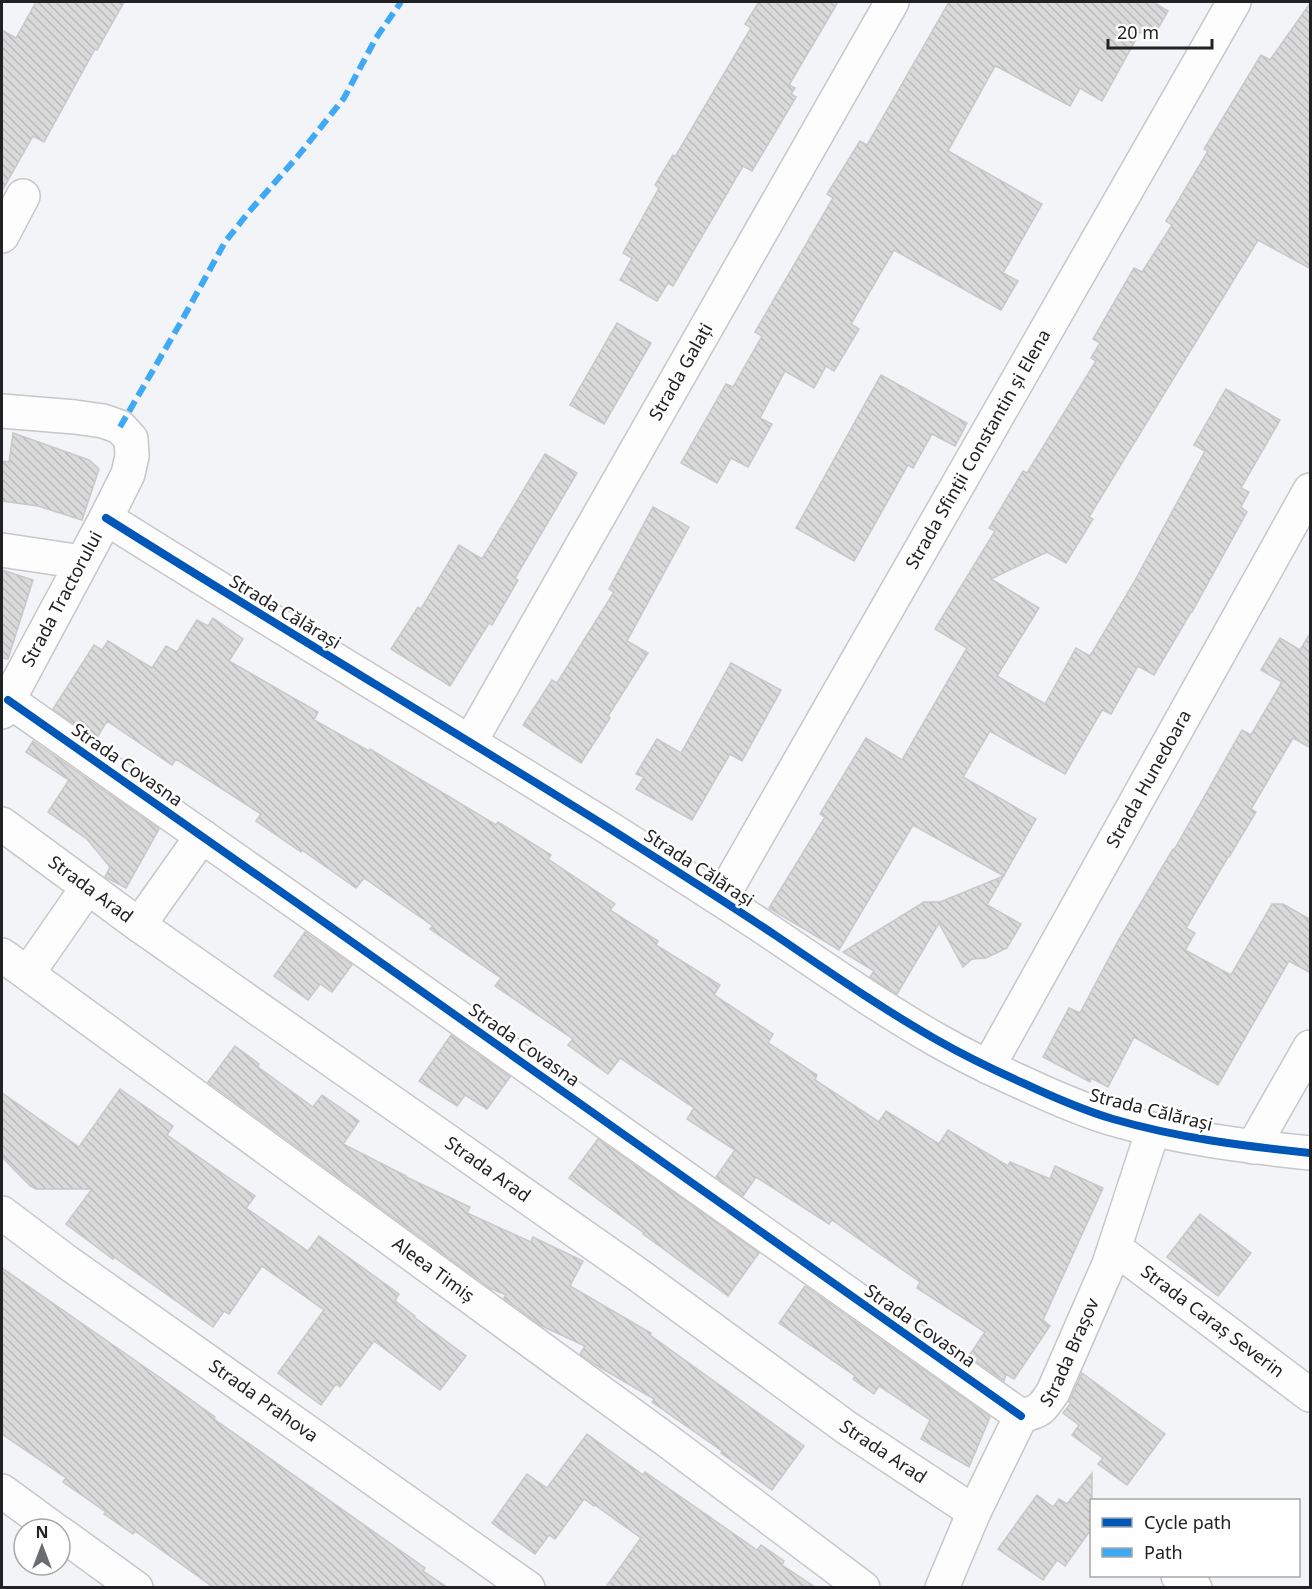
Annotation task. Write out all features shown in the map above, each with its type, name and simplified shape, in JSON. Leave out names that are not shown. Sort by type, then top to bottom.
[{"type":"street","name":"Strada Galați","points":[[470,742],[892,2]]},
{"type":"street","name":"Strada Sfinții Constantin și Elena","points":[[721,899],[1234,2]]},
{"type":"street","points":[[2,236],[23,196]]},
{"type":"street","name":"Strada Tractorului","points":[[2,411],[103,421],[120,427],[131,439],[132,456],[128,474],[106,518],[5,706]]},
{"type":"street","name":"Strada Hunedoara","points":[[988,1067],[1311,490]]},
{"type":"street","name":"Strada Călărași","points":[[106,518],[721,899],[885,1009],[938,1041],[988,1067],[1077,1107],[1112,1119],[1198,1139],[1311,1153]]},
{"type":"street","points":[[2,550],[82,562]]},
{"type":"street","name":"Strada Covasna","points":[[5,706],[202,836],[1021,1416]]},
{"type":"street","name":"Strada Arad","points":[[2,824],[139,925],[637,1274],[847,1428],[974,1512]]},
{"type":"street","points":[[139,925],[202,836]]},
{"type":"street","points":[[28,973],[87,888]]},
{"type":"street","name":"Aleea Timiș","points":[[2,955],[665,1438],[863,1587]]},
{"type":"street","points":[[1253,1147],[1311,1047]]},
{"type":"street","name":"Strada Brașov","points":[[942,1587],[974,1512],[1021,1416],[1037,1412],[1053,1392],[1100,1288],[1153,1130]]},
{"type":"street","name":"Strada Prahova","points":[[2,1213],[86,1276],[528,1587]]},
{"type":"street","name":"Strada Caraș Severin","points":[[1115,1248],[1311,1395]]},
{"type":"street","points":[[2,1491],[38,1517]]},
{"type":"street","points":[[72,1542],[136,1587]]},
{"type":"street","points":[[1181,1577],[1195,1587]]},
{"type":"building","points":[[36,2],[124,2],[97,50],[95,49],[44,142],[33,136],[2,191],[2,30],[16,38]]},
{"type":"building","points":[[759,2],[838,2],[789,85],[795,88],[791,94],[796,97],[752,171],[743,166],[673,286],[668,283],[657,301],[620,280],[632,258],[623,253],[659,188],[655,185],[673,155],[675,157],[751,28],[745,24]]},
{"type":"building","points":[[949,2],[1153,2],[1168,11],[1152,39],[1140,32],[1102,101],[1080,88],[1070,106],[996,66],[994,68],[948,151],[1042,204],[1003,273],[1018,281],[1001,310],[894,250],[851,324],[859,329],[834,371],[826,366],[814,388],[785,371],[760,418],[772,424],[748,467],[731,458],[717,483],[681,463],[726,384],[733,387],[762,336],[755,332],[833,198],[827,194],[860,141],[867,145]]},
{"type":"building","points":[[1311,2],[1311,269],[1258,240],[1089,517],[1093,519],[1066,563],[1047,552],[991,579],[1039,608],[997,676],[1045,704],[1076,648],[1090,656],[1133,584],[1205,451],[1194,445],[1226,389],[1280,420],[1241,488],[1249,492],[1241,507],[1247,512],[1154,675],[1138,666],[1111,714],[1102,710],[1065,774],[990,731],[963,777],[1036,819],[1004,876],[913,825],[839,950],[769,908],[825,817],[820,814],[866,738],[902,760],[967,648],[935,629],[995,531],[989,528],[1023,471],[1027,473],[1096,361],[1091,358],[1100,343],[1093,339],[1134,268],[1142,272],[1172,225],[1166,221],[1208,151],[1204,149],[1261,55],[1270,60]]},
{"type":"building","points":[[617,323],[651,343],[604,424],[570,405]]},
{"type":"building","points":[[881,375],[967,423],[955,446],[932,434],[913,468],[908,465],[854,561],[796,528]]},
{"type":"building","points":[[13,433],[89,460],[99,469],[82,520],[38,506],[2,501],[2,461],[9,462]]},
{"type":"building","points":[[545,454],[577,473],[515,578],[518,580],[492,625],[489,623],[450,686],[391,649],[418,607],[421,609],[459,545],[482,559]]},
{"type":"building","points":[[653,507],[689,527],[627,641],[648,653],[581,763],[523,725],[552,680],[557,683],[614,592],[609,589]]},
{"type":"building","points":[[2,570],[33,580],[8,659],[2,658]]},
{"type":"building","points":[[213,618],[243,639],[229,661],[318,712],[314,720],[369,751],[370,749],[496,825],[498,822],[551,855],[548,859],[615,904],[610,910],[658,941],[656,945],[720,985],[714,995],[773,1034],[768,1043],[817,1075],[815,1080],[879,1122],[886,1111],[939,1144],[948,1130],[1008,1166],[1010,1162],[1050,1179],[1055,1166],[1103,1188],[1043,1320],[1050,1326],[1014,1379],[1006,1374],[1004,1381],[969,1356],[985,1332],[917,1288],[920,1282],[832,1220],[829,1224],[756,1177],[743,1196],[716,1177],[735,1150],[687,1119],[694,1108],[620,1058],[608,1074],[568,1045],[573,1039],[495,986],[501,978],[430,929],[433,926],[364,878],[356,888],[256,821],[261,814],[176,759],[172,765],[107,721],[96,739],[53,709],[94,645],[102,650],[108,641],[152,668],[166,646],[177,652],[197,620],[208,626]]},
{"type":"building","points":[[1311,632],[1311,748],[1293,738],[1251,809],[1256,812],[1186,928],[1195,933],[1185,950],[1231,975],[1272,904],[1283,904],[1311,920],[1311,973],[1289,961],[1218,1085],[1134,1037],[1108,1087],[1091,1078],[1090,1082],[1043,1057],[1069,1008],[1080,1013],[1118,941],[1174,850],[1242,730],[1251,735],[1282,682],[1261,670],[1280,638],[1300,650]]},
{"type":"building","points":[[731,663],[781,690],[742,761],[730,754],[692,820],[636,789],[644,777],[636,774],[657,739],[681,753]]},
{"type":"building","points":[[33,741],[159,829],[126,888],[105,877],[110,867],[87,839],[48,812],[69,780],[26,752]]},
{"type":"building","points":[[1003,876],[987,905],[1021,924],[1007,948],[986,958],[972,959],[963,967],[939,923],[897,994],[870,977],[874,971],[843,952],[924,902],[940,902]]},
{"type":"building","points":[[305,932],[352,965],[332,992],[320,984],[308,1000],[274,976]]},
{"type":"building","points":[[451,1035],[510,1077],[487,1109],[465,1095],[457,1106],[419,1081]]},
{"type":"building","points":[[235,1046],[259,1064],[258,1067],[313,1107],[322,1095],[359,1121],[343,1144],[470,1207],[467,1213],[531,1242],[533,1237],[583,1261],[570,1286],[651,1333],[650,1335],[804,1446],[772,1490],[721,1453],[722,1451],[652,1402],[654,1399],[580,1354],[585,1346],[542,1326],[504,1298],[506,1295],[490,1288],[208,1082]]},
{"type":"building","points":[[120,1089],[173,1126],[167,1135],[255,1196],[246,1208],[308,1251],[319,1236],[399,1294],[395,1301],[466,1356],[440,1390],[374,1341],[340,1387],[336,1384],[321,1405],[278,1373],[324,1310],[262,1266],[229,1314],[224,1311],[213,1327],[66,1224],[92,1189],[36,1189],[30,1186],[2,1157],[2,1093],[79,1147]]},
{"type":"building","points":[[598,1139],[759,1253],[728,1296],[569,1178]]},
{"type":"building","points":[[1200,1214],[1251,1253],[1218,1296],[1167,1257]]},
{"type":"building","points":[[2,1268],[162,1379],[215,1417],[214,1419],[425,1568],[423,1571],[447,1587],[213,1587],[135,1531],[133,1534],[104,1514],[106,1512],[63,1482],[66,1478],[2,1434]]},
{"type":"building","points":[[805,1286],[990,1417],[969,1467],[921,1439],[930,1420],[879,1386],[874,1394],[853,1379],[855,1376],[779,1323]]},
{"type":"building","points":[[1082,1373],[1165,1434],[1127,1485],[1098,1464],[1103,1458],[1072,1435],[1079,1425],[1063,1413],[1071,1403],[1069,1402]]},
{"type":"building","points":[[587,1434],[643,1475],[645,1472],[757,1550],[761,1545],[784,1561],[782,1565],[815,1587],[606,1587],[641,1538],[584,1499],[555,1539],[549,1535],[535,1554],[492,1523],[527,1474],[547,1488]]},
{"type":"building","points":[[1092,1473],[1090,1531],[1065,1566],[1057,1560],[1043,1580],[998,1549],[1037,1495],[1053,1507],[1059,1499],[1067,1504]]},
{"type":"marked path","points":[[120,427],[225,242],[344,98],[376,38],[401,2]]},
{"type":"cycle path","points":[[106,518],[612,830],[875,1002],[958,1052],[1056,1098],[1090,1112],[1137,1126],[1236,1144],[1310,1153]]},
{"type":"cycle path","points":[[8,700],[1021,1416]]}]
